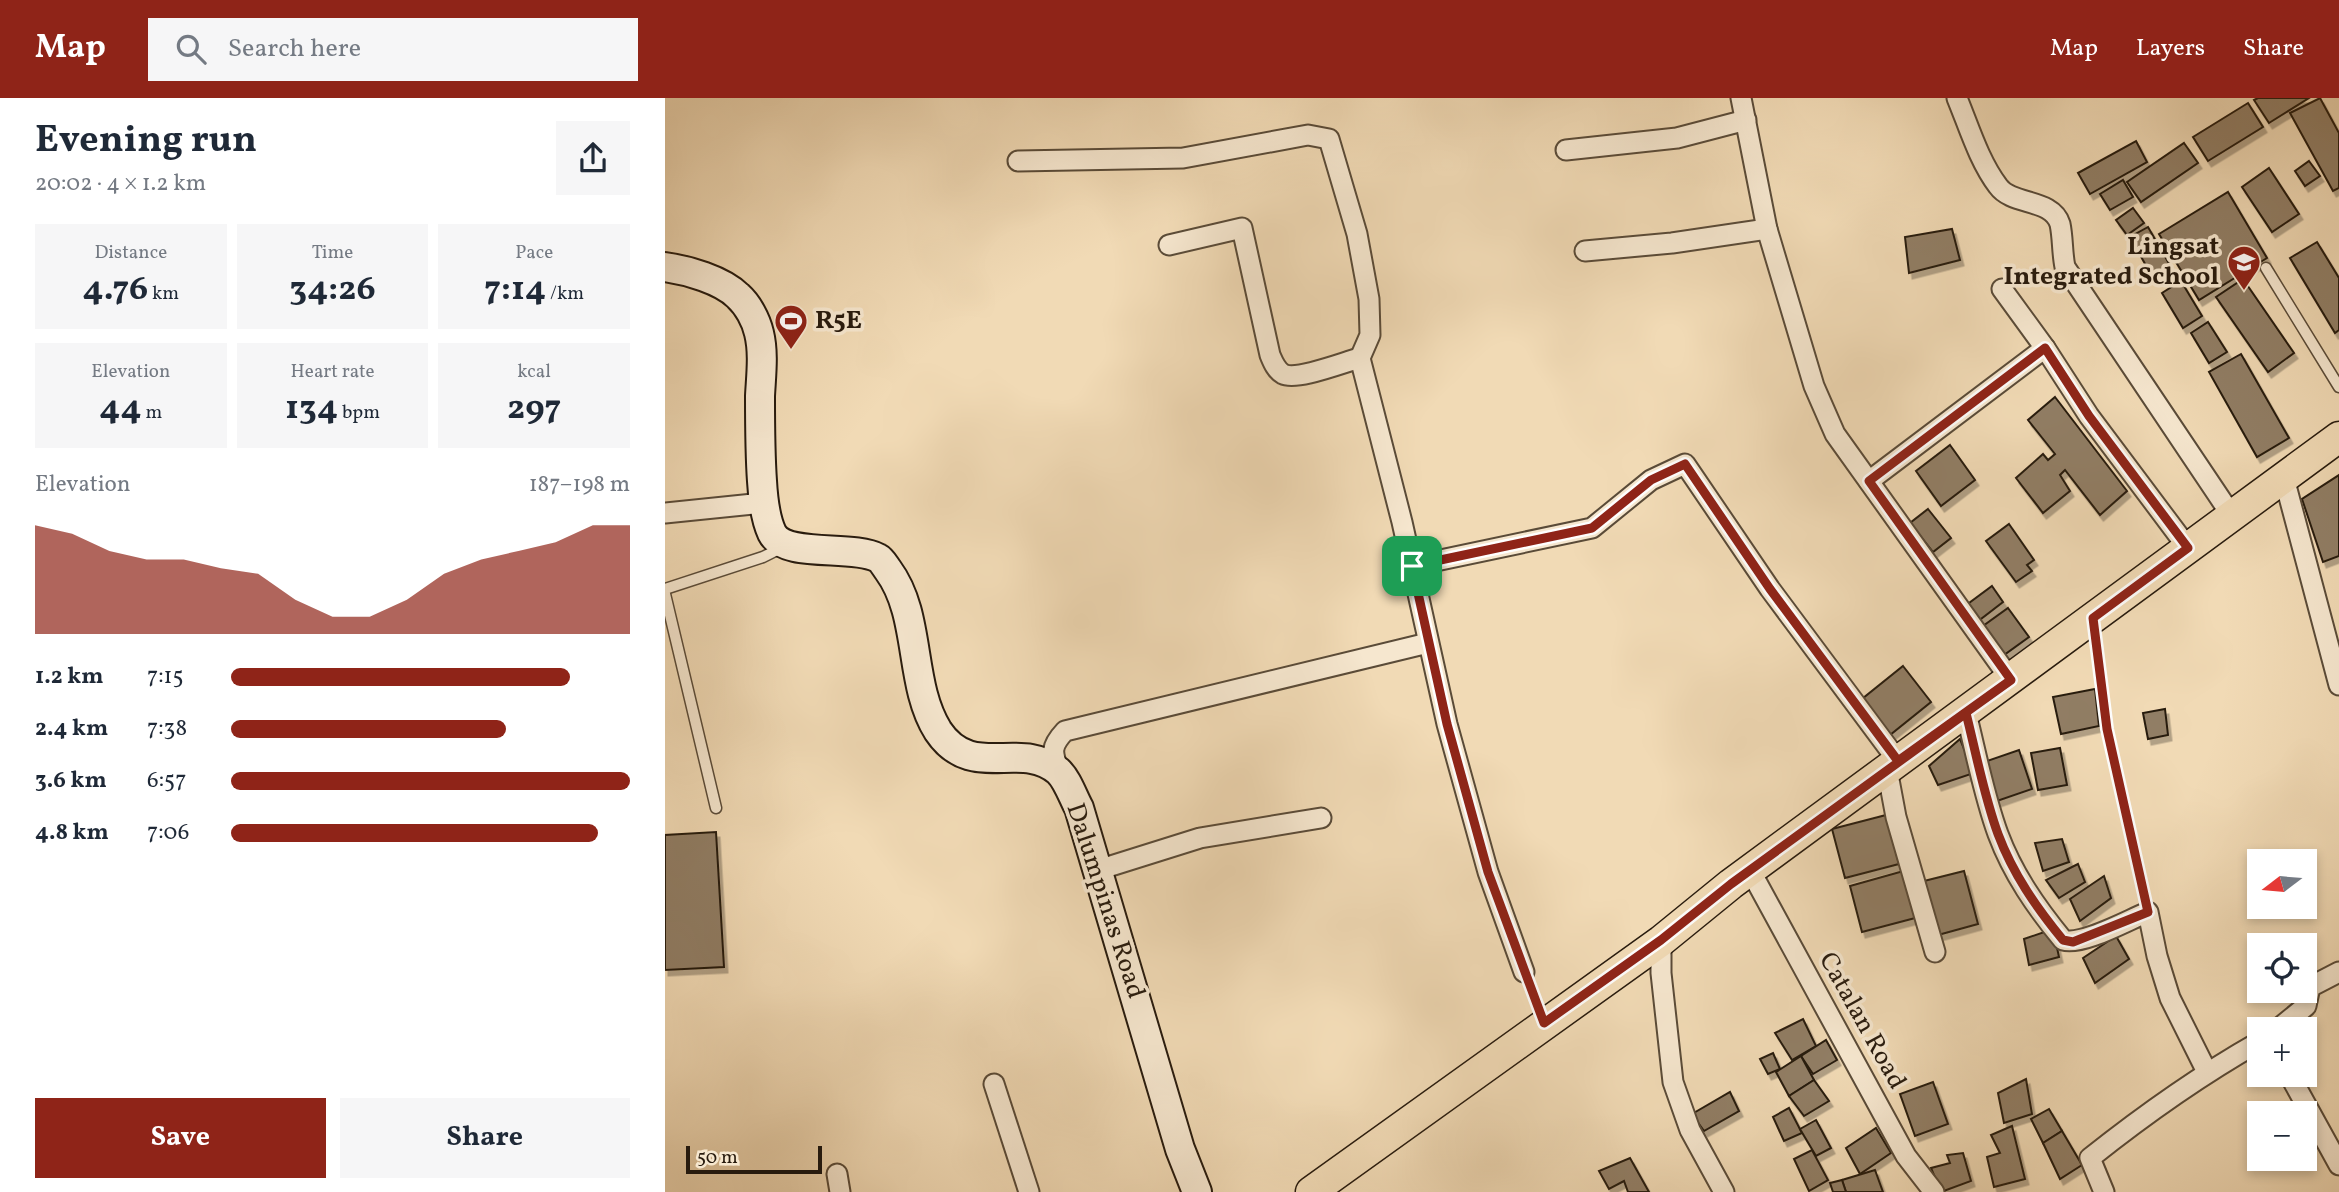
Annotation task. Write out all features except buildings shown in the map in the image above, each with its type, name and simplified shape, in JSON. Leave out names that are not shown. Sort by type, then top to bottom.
[{"type":"main road","points":[[1311,1192],[1661,940],[1750,870],[2339,437]]},
{"type":"street","points":[[1741,98],[1767,229],[1814,386],[1835,434],[2011,680]]},
{"type":"street","points":[[1957,98],[1982,158],[1998,186],[2006,195],[2055,214],[2059,223],[2064,267],[2232,516]]},
{"type":"street","points":[[1566,149],[1677,138],[1746,120]]},
{"type":"street","points":[[1019,161],[1183,158],[1308,135],[1329,139],[1357,233],[1369,299],[1370,335],[1360,358],[1412,566],[1447,724],[1488,872],[1524,972]]},
{"type":"street","points":[[1169,245],[1241,228],[1270,355],[1274,365],[1283,374],[1295,376],[1360,358]]},
{"type":"street","points":[[1585,251],[1672,243],[1767,229]]},
{"type":"street","points":[[665,267],[687,270],[738,295],[752,316],[759,333],[761,359],[759,446],[763,503],[773,535],[785,546]]},
{"type":"street","points":[[2002,289],[2045,348],[2089,416],[2188,548]]},
{"type":"street","points":[[1869,481],[2045,348]]},
{"type":"street","points":[[1412,566],[1592,528],[1651,480],[1685,464],[1893,765],[1896,817],[1935,952]]},
{"type":"street","points":[[2284,478],[2339,685]]},
{"type":"street","points":[[665,513],[763,503]]},
{"type":"street","name":"Dalumpinas Road","points":[[785,546],[852,551],[879,558],[894,579],[907,610],[927,703],[933,723],[946,741],[959,752],[977,759],[1020,757],[1045,764],[1059,772],[1079,808],[1180,1149],[1197,1192]]},
{"type":"street","points":[[1059,772],[1053,757],[1053,747],[1065,731],[1428,643]]},
{"type":"street","points":[[1966,713],[1997,832],[2033,903],[2063,940],[2073,942],[2148,912],[2157,956],[2170,998],[2207,1072]]},
{"type":"street","points":[[1097,870],[1200,838],[1321,818]]},
{"type":"street","name":"Catalan Road","points":[[1750,870],[1906,1156],[1934,1192]]},
{"type":"street","points":[[1661,940],[1661,973],[1673,1082],[1690,1130],[1724,1192]]},
{"type":"street","points":[[2293,1017],[2306,1006],[2310,987],[2339,972]]},
{"type":"street","points":[[2104,1192],[2090,1158],[2142,1116],[2247,1049]]},
{"type":"street","points":[[994,1084],[1029,1192]]},
{"type":"street","points":[[2297,1087],[2339,1165]]},
{"type":"lane","points":[[2266,268],[2339,387]]},
{"type":"lane","points":[[716,808],[665,591],[764,557],[785,546]]},
{"type":"path","points":[[2093,618],[2107,729],[2148,912]]},
{"type":"place","name":"Lingsat Integrated School","points":[[2244,292]]},
{"type":"place","name":"R5E","points":[[791,351]]},
{"type":"route","points":[[2045,348],[2089,416],[2188,548],[2093,618],[2107,729],[2148,912],[2073,942],[2063,940],[2033,903],[1997,832],[1966,713],[1731,884],[1661,940],[1544,1023],[1488,872],[1447,724],[1412,566],[1579,533],[1592,528],[1651,480],[1685,464],[1770,589],[1898,761],[2011,680],[1869,481],[2045,348]]}]
